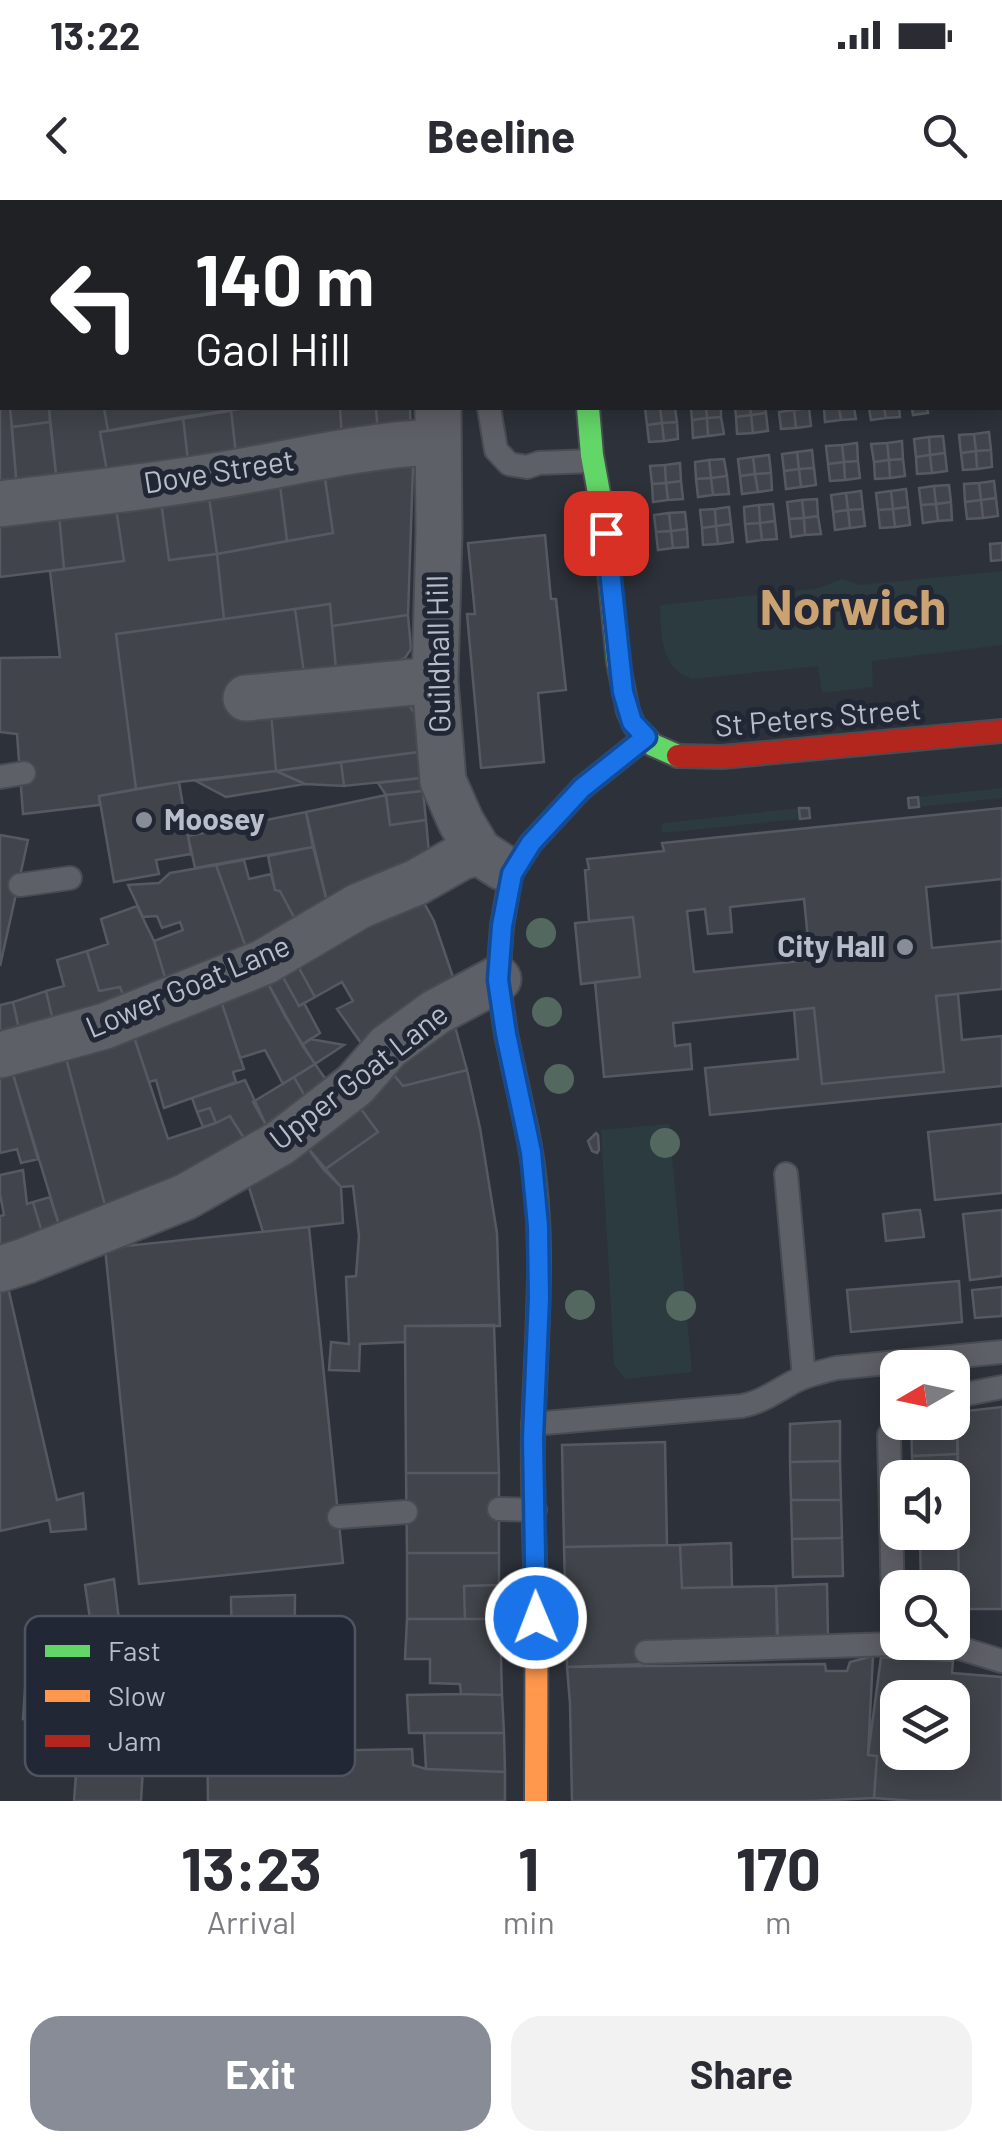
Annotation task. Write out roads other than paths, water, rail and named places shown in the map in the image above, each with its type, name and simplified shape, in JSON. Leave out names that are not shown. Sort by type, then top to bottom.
[{"type":"street","points":[[536,1801],[544,1654],[535,1510],[538,1226],[531,1152],[498,980],[502,926],[495,863],[543,828],[582,788],[646,737],[632,722],[623,692],[588,410]]},
{"type":"street","name":"Dove Street","points":[[0,504],[264,468],[320,454],[411,443],[438,425]]},
{"type":"street","name":"Guildhall Hill","points":[[438,425],[434,680],[443,781],[462,822],[495,863]]},
{"type":"street","points":[[246,698],[434,680]]},
{"type":"street","name":"St Peters Street","points":[[646,737],[665,754],[684,759],[1002,732]]},
{"type":"street","name":"Lower Goat Lane","points":[[0,1055],[105,1026],[264,962],[359,906],[417,882],[461,857],[495,863]]},
{"type":"street","name":"Upper Goat Lane","points":[[0,1268],[25,1262],[185,1197],[280,1143],[355,1085],[388,1047],[436,1012],[498,980]]},
{"type":"lane","points":[[489,410],[496,450],[509,464],[527,467],[593,461]]},
{"type":"lane","points":[[0,777],[24,774]]},
{"type":"lane","points":[[20,884],[70,878]]},
{"type":"lane","points":[[786,1174],[804,1377]]},
{"type":"lane","points":[[534,1424],[742,1406],[764,1400],[804,1377],[836,1368],[1002,1352]]},
{"type":"lane","points":[[970,1393],[1002,1387]]},
{"type":"lane","points":[[889,1440],[892,1570]]},
{"type":"lane","points":[[498,1509],[535,1510]]},
{"type":"lane","points":[[339,1517],[406,1512]]},
{"type":"lane","points":[[646,1652],[880,1644]]},
{"type":"lane","points":[[970,1651],[1002,1661]]},
{"type":"place","name":"Moosey","points":[[144,820]]},
{"type":"place","name":"City Hall","points":[[905,947]]},
{"type":"district","name":"Norwich","points":[[853,607]]}]
